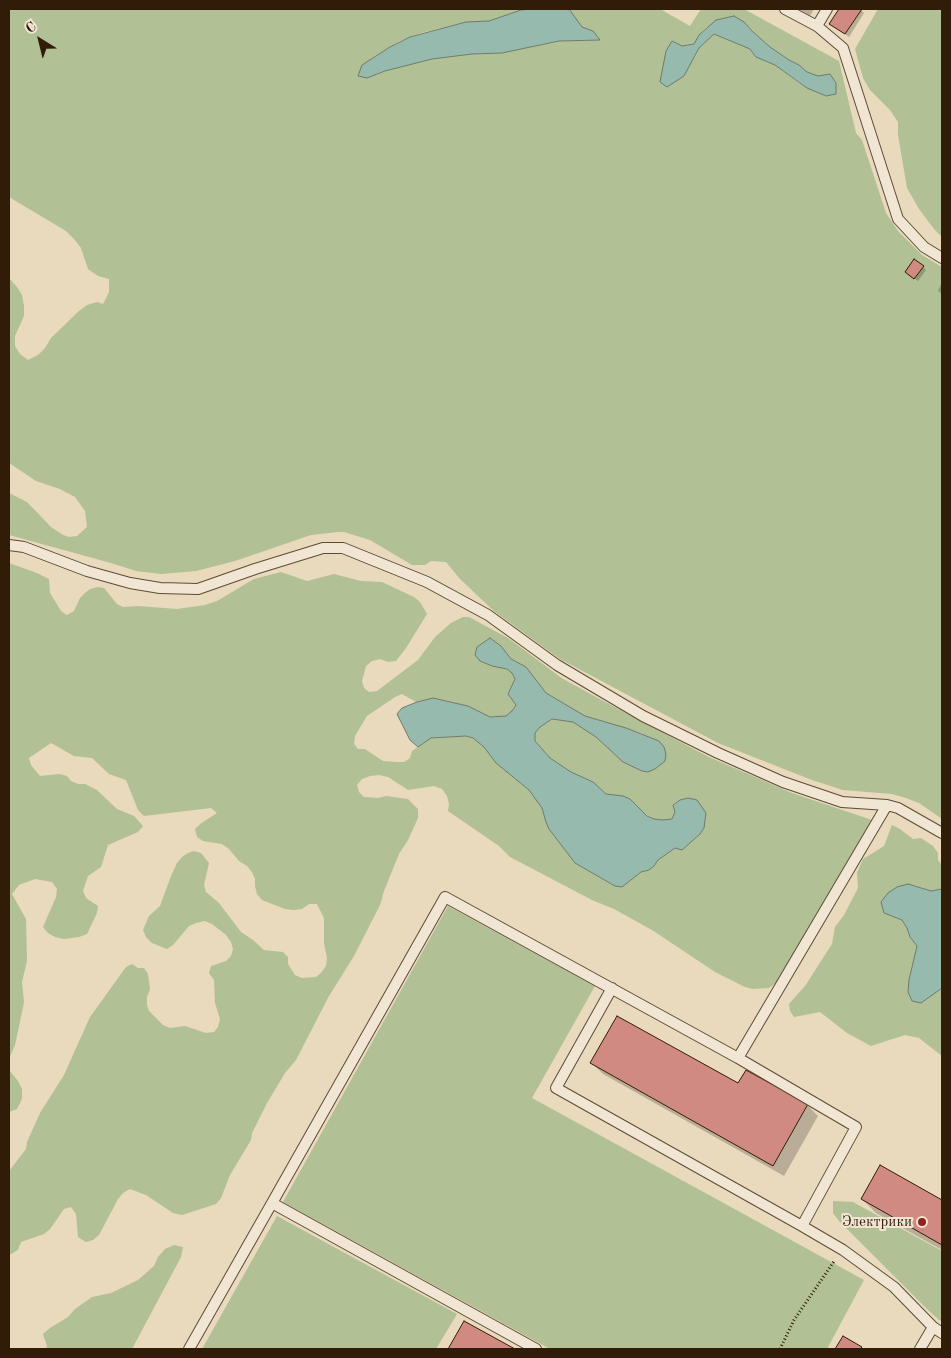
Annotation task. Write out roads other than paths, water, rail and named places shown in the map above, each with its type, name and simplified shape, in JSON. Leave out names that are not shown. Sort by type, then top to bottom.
[{"type":"lane","points":[[785,9],[817,26],[843,48],[898,219],[924,247],[942,258]]},
{"type":"lane","points":[[817,26],[827,9]]},
{"type":"lane","points":[[9,545],[24,547],[87,571],[130,583],[160,588],[198,589],[322,548],[343,548],[427,582],[488,615],[557,665],[643,716],[718,753],[783,782],[842,802],[887,805],[898,808],[942,834]]},
{"type":"lane","points":[[738,1058],[887,805]]},
{"type":"lane","points":[[189,1349],[445,897],[738,1058],[856,1127],[802,1226]]},
{"type":"lane","points":[[612,988],[556,1088],[802,1226],[842,1250],[894,1287],[938,1330],[920,1349]]},
{"type":"lane","points":[[272,1203],[536,1349]]},
{"type":"water","points":[[569,9],[582,27],[593,31],[600,40],[559,41],[502,53],[472,54],[432,59],[385,71],[367,78],[358,76],[362,65],[410,37],[466,22],[489,21],[521,10]]},
{"type":"water","points":[[734,16],[744,22],[770,47],[807,72],[818,76],[830,74],[836,83],[836,94],[826,96],[807,88],[775,65],[756,57],[750,49],[714,34],[699,48],[684,76],[667,87],[660,82],[666,51],[672,41],[682,46],[694,44],[699,35],[716,20]]},
{"type":"water","points":[[490,638],[501,646],[511,659],[526,667],[546,693],[585,716],[626,728],[659,741],[664,747],[666,754],[665,761],[655,769],[648,772],[642,771],[623,762],[596,737],[573,722],[552,719],[535,733],[535,741],[550,758],[571,772],[593,782],[606,794],[623,796],[630,799],[647,816],[654,819],[672,819],[675,812],[673,805],[680,800],[688,798],[697,800],[706,813],[704,828],[700,834],[682,850],[675,848],[658,860],[649,870],[641,872],[622,887],[615,886],[575,863],[549,829],[542,808],[529,790],[496,763],[484,747],[473,738],[466,736],[431,738],[418,747],[410,740],[397,714],[402,708],[417,702],[433,698],[468,706],[490,717],[506,716],[512,711],[516,705],[508,694],[515,679],[512,673],[507,669],[480,661],[475,655],[477,647]]},
{"type":"water","points":[[908,884],[931,891],[942,889],[942,988],[921,1003],[912,1001],[908,992],[917,946],[910,937],[902,920],[884,913],[881,902],[888,893],[897,887]]},
{"type":"place","name":"Электрики","points":[[922,1222]]}]
